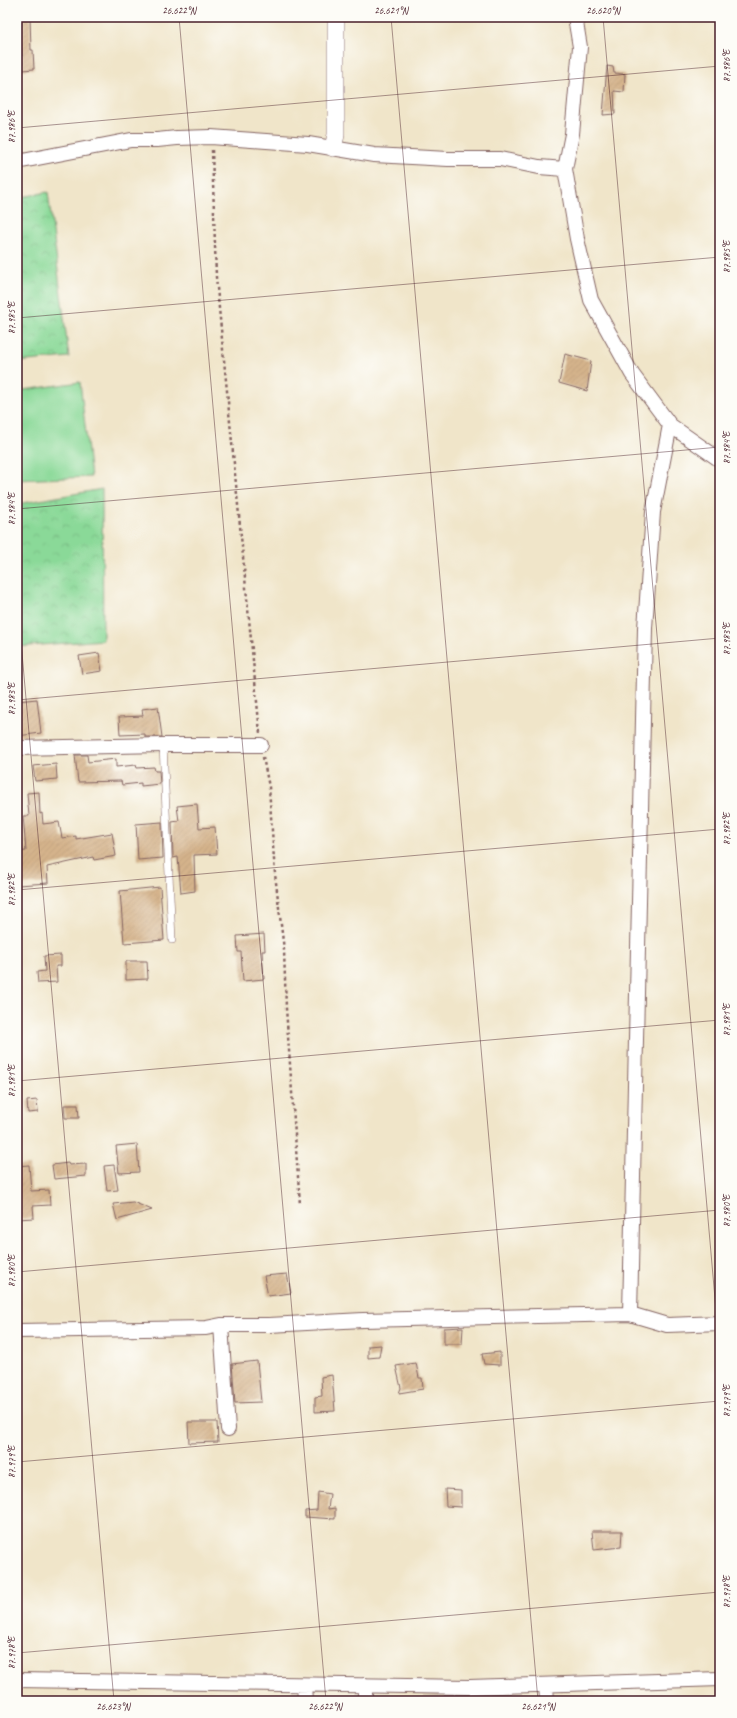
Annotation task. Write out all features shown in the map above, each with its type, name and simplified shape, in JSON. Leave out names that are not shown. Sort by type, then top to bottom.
[{"type":"street","points":[[333,148],[336,135],[336,17]]},
{"type":"street","points":[[575,17],[580,47],[572,134],[565,169],[577,239],[591,300],[632,374],[670,425],[720,460]]},
{"type":"street","points":[[17,162],[131,140],[211,137],[275,141],[374,155],[448,160],[500,159],[539,167],[565,169]]},
{"type":"street","points":[[630,1314],[645,628],[653,512],[670,425]]},
{"type":"street","points":[[17,748],[163,745],[261,745]]},
{"type":"street","points":[[17,1330],[206,1328],[221,1325],[269,1325],[363,1320],[630,1314],[667,1325],[720,1323]]},
{"type":"street","points":[[221,1325],[228,1429]]},
{"type":"street","points":[[17,1680],[470,1687],[720,1679]]},
{"type":"street","points":[[304,1685],[305,1701]]},
{"type":"street","points":[[365,1685],[365,1701]]},
{"type":"street","points":[[546,1685],[547,1701]]},
{"type":"lane","points":[[163,745],[172,940]]},
{"type":"path","points":[[211,137],[216,277],[261,745],[269,787],[275,874],[284,950],[286,1008],[300,1205]]},
{"type":"green space","points":[[48,192],[69,357],[17,362],[17,198]]},
{"type":"green space","points":[[80,382],[91,477],[17,480],[17,391]]},
{"type":"green space","points":[[102,489],[103,640],[17,647],[17,504]]},
{"type":"building","points":[[17,17],[30,17],[31,50],[33,50],[34,69],[23,70],[21,44],[17,45]]},
{"type":"building","points":[[607,66],[613,67],[614,73],[625,74],[624,92],[614,91],[615,114],[603,115]]},
{"type":"building","points":[[565,354],[591,361],[587,391],[559,383]]},
{"type":"building","points":[[99,653],[102,671],[82,674],[79,656]]},
{"type":"building","points":[[37,699],[41,733],[17,736],[17,701]]},
{"type":"building","points":[[158,707],[162,737],[145,737],[145,734],[120,735],[119,717],[143,716],[142,709]]},
{"type":"building","points":[[75,755],[87,755],[88,762],[116,759],[116,767],[136,765],[137,768],[154,767],[155,771],[159,771],[160,784],[141,786],[141,783],[122,785],[121,781],[78,782]]},
{"type":"building","points":[[56,764],[57,779],[35,781],[33,766]]},
{"type":"building","points":[[39,792],[40,814],[42,813],[43,824],[59,822],[62,838],[76,836],[76,839],[112,833],[116,856],[94,860],[93,857],[47,867],[48,883],[18,885],[17,852],[26,851],[23,816],[29,816],[27,793]]},
{"type":"building","points":[[197,804],[199,828],[215,827],[217,854],[194,855],[195,891],[181,893],[178,857],[173,858],[172,822],[179,821],[177,806]]},
{"type":"building","points":[[162,822],[163,858],[138,860],[136,824]]},
{"type":"building","points":[[160,887],[164,940],[124,943],[120,891]]},
{"type":"building","points":[[264,934],[265,951],[262,951],[264,979],[243,981],[241,952],[238,952],[237,936]]},
{"type":"building","points":[[61,955],[61,966],[56,966],[57,982],[38,983],[37,972],[45,971],[44,956]]},
{"type":"building","points":[[126,961],[147,961],[148,979],[126,980]]},
{"type":"building","points":[[37,1100],[38,1112],[28,1113],[27,1101]]},
{"type":"building","points":[[64,1105],[78,1105],[79,1118],[65,1118]]},
{"type":"building","points":[[137,1144],[139,1172],[119,1173],[116,1146]]},
{"type":"building","points":[[68,1163],[69,1165],[86,1164],[86,1176],[54,1179],[52,1165]]},
{"type":"building","points":[[29,1165],[31,1191],[49,1190],[50,1205],[33,1206],[34,1218],[17,1219],[17,1166]]},
{"type":"building","points":[[114,1165],[118,1190],[107,1191],[104,1166]]},
{"type":"building","points":[[133,1202],[152,1210],[117,1220],[113,1204]]},
{"type":"building","points":[[287,1274],[291,1293],[268,1296],[264,1276]]},
{"type":"building","points":[[463,1327],[462,1344],[444,1344],[444,1328]]},
{"type":"building","points":[[381,1345],[379,1357],[368,1358],[368,1346]]},
{"type":"building","points":[[500,1352],[500,1365],[484,1364],[482,1354]]},
{"type":"building","points":[[257,1361],[261,1402],[235,1403],[232,1364]]},
{"type":"building","points":[[416,1363],[419,1378],[422,1378],[423,1389],[399,1393],[401,1388],[396,1366]]},
{"type":"building","points":[[332,1375],[335,1411],[315,1412],[315,1397],[322,1396],[321,1377]]},
{"type":"building","points":[[188,1422],[217,1422],[218,1442],[189,1443]]},
{"type":"building","points":[[445,1489],[461,1490],[461,1507],[446,1506]]},
{"type":"building","points":[[318,1492],[330,1494],[328,1509],[335,1508],[335,1519],[305,1517],[305,1511],[317,1510]]},
{"type":"building","points":[[592,1531],[622,1531],[621,1547],[594,1550]]}]
